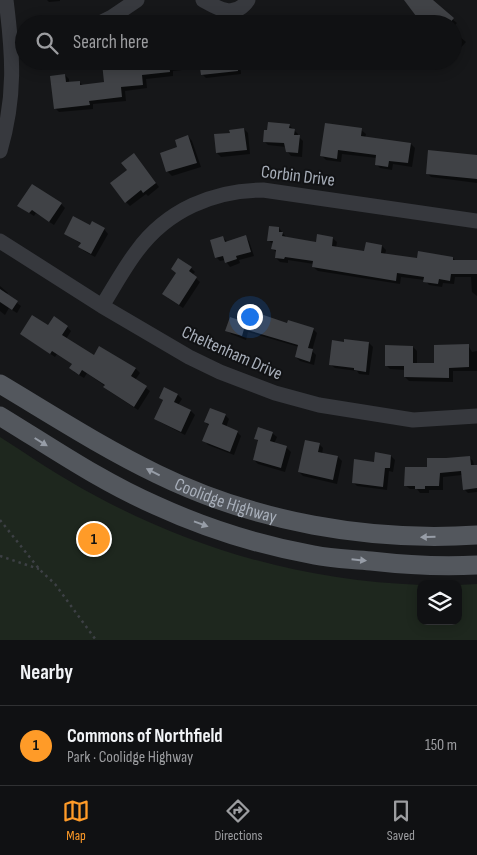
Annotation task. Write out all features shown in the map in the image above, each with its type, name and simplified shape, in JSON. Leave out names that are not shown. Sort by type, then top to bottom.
[{"type":"main road","name":"Coolidge Highway","points":[[0,384],[158,475],[225,502],[298,521],[355,532],[412,537],[477,535]]},
{"type":"main road","name":"Coolidge Highway","points":[[0,416],[92,473],[124,490],[155,506],[224,533],[316,556],[421,567],[477,565]]},
{"type":"street","points":[[6,0],[15,33]]},
{"type":"street","points":[[115,15],[137,0]]},
{"type":"street","points":[[204,0],[226,11],[240,8],[248,0]]},
{"type":"street","points":[[0,151],[12,96],[15,52]]},
{"type":"street","name":"Corbin Drive","points":[[102,306],[132,258],[149,237],[162,225],[187,208],[216,196],[250,190],[263,190],[477,221]]},
{"type":"street","name":"Cheltenham Drive","points":[[0,241],[102,306],[204,365],[233,378],[291,398],[320,405],[413,420],[477,416]]},
{"type":"path","points":[[0,520],[40,570],[55,584],[96,640]]},
{"type":"path","points":[[0,556],[40,570]]},
{"type":"shaded area","points":[[0,437],[94,495],[172,532],[212,547],[252,559],[336,577],[417,585],[417,625],[462,625],[462,585],[477,584],[477,640],[0,640]]},
{"type":"building","points":[[404,0],[433,0],[450,15],[415,15]]},
{"type":"building","points":[[103,70],[170,70],[170,72],[142,75],[143,85],[121,87],[122,97],[89,101],[90,105],[54,109],[50,76],[65,74],[66,82],[80,81],[80,85],[104,82]]},
{"type":"building","points":[[200,70],[238,70],[238,71],[201,75]]},
{"type":"building","points":[[268,122],[290,124],[289,128],[295,129],[294,135],[300,135],[298,153],[286,152],[284,143],[263,142],[264,130],[267,130]]},
{"type":"building","points":[[325,123],[362,128],[361,136],[411,143],[408,163],[389,161],[388,167],[375,165],[376,155],[338,150],[337,159],[320,156]]},
{"type":"building","points":[[244,128],[247,150],[216,153],[214,134],[230,133],[229,130]]},
{"type":"building","points":[[188,135],[197,163],[166,172],[160,153],[177,147],[175,140]]},
{"type":"building","points":[[428,150],[477,155],[477,179],[426,174]]},
{"type":"building","points":[[134,153],[156,183],[143,193],[141,190],[125,203],[110,183],[127,170],[121,163]]},
{"type":"building","points":[[32,184],[62,203],[49,222],[32,210],[29,213],[17,206]]},
{"type":"building","points":[[73,216],[90,225],[92,221],[105,228],[91,254],[78,247],[81,243],[64,234]]},
{"type":"building","points":[[269,226],[279,227],[279,232],[283,232],[282,236],[316,242],[317,234],[333,237],[332,246],[364,251],[366,242],[382,245],[381,253],[417,258],[418,251],[453,257],[453,260],[477,260],[477,274],[451,274],[450,281],[439,279],[438,284],[423,282],[424,277],[397,273],[396,281],[312,267],[313,261],[285,257],[284,259],[275,258],[276,250],[271,249],[273,241],[267,241]]},
{"type":"building","points":[[246,235],[251,252],[236,256],[237,259],[225,263],[223,256],[215,258],[210,240],[223,236],[225,242]]},
{"type":"building","points":[[178,258],[192,267],[189,271],[197,277],[179,305],[162,294],[176,273],[171,269]]},
{"type":"building","points":[[0,289],[18,301],[12,310],[0,302]]},
{"type":"building","points":[[246,309],[287,323],[288,320],[314,328],[308,348],[313,349],[310,362],[295,357],[298,345],[244,329],[242,336],[225,331],[230,317],[242,321]]},
{"type":"building","points":[[32,315],[48,325],[54,316],[68,326],[62,335],[94,355],[99,346],[136,368],[131,376],[147,386],[134,407],[103,387],[105,385],[82,370],[79,375],[69,368],[72,364],[52,351],[50,354],[20,334]]},
{"type":"building","points":[[344,339],[369,342],[366,372],[354,370],[354,368],[329,365],[332,340],[344,342]]},
{"type":"building","points":[[469,344],[469,367],[449,368],[449,378],[404,377],[404,366],[385,366],[385,345],[413,346],[413,363],[434,363],[434,345]]},
{"type":"building","points":[[164,387],[178,394],[174,402],[191,410],[181,432],[154,419],[163,400],[159,398]]},
{"type":"building","points":[[210,408],[226,414],[222,424],[238,431],[230,452],[202,441],[209,424],[204,422]]},
{"type":"building","points":[[258,427],[273,432],[270,441],[287,446],[281,468],[253,460],[258,440],[254,439]]},
{"type":"building","points":[[305,440],[320,443],[318,452],[338,456],[333,480],[298,472]]},
{"type":"building","points":[[375,452],[391,455],[390,468],[385,468],[383,487],[352,483],[354,459],[374,462]]},
{"type":"building","points":[[470,456],[471,465],[477,465],[477,488],[463,490],[461,471],[440,473],[439,486],[425,486],[425,489],[415,489],[415,486],[404,486],[405,467],[427,467],[427,458]]},
{"type":"place","name":"Commons of Northfield","points":[[94,539]]}]
